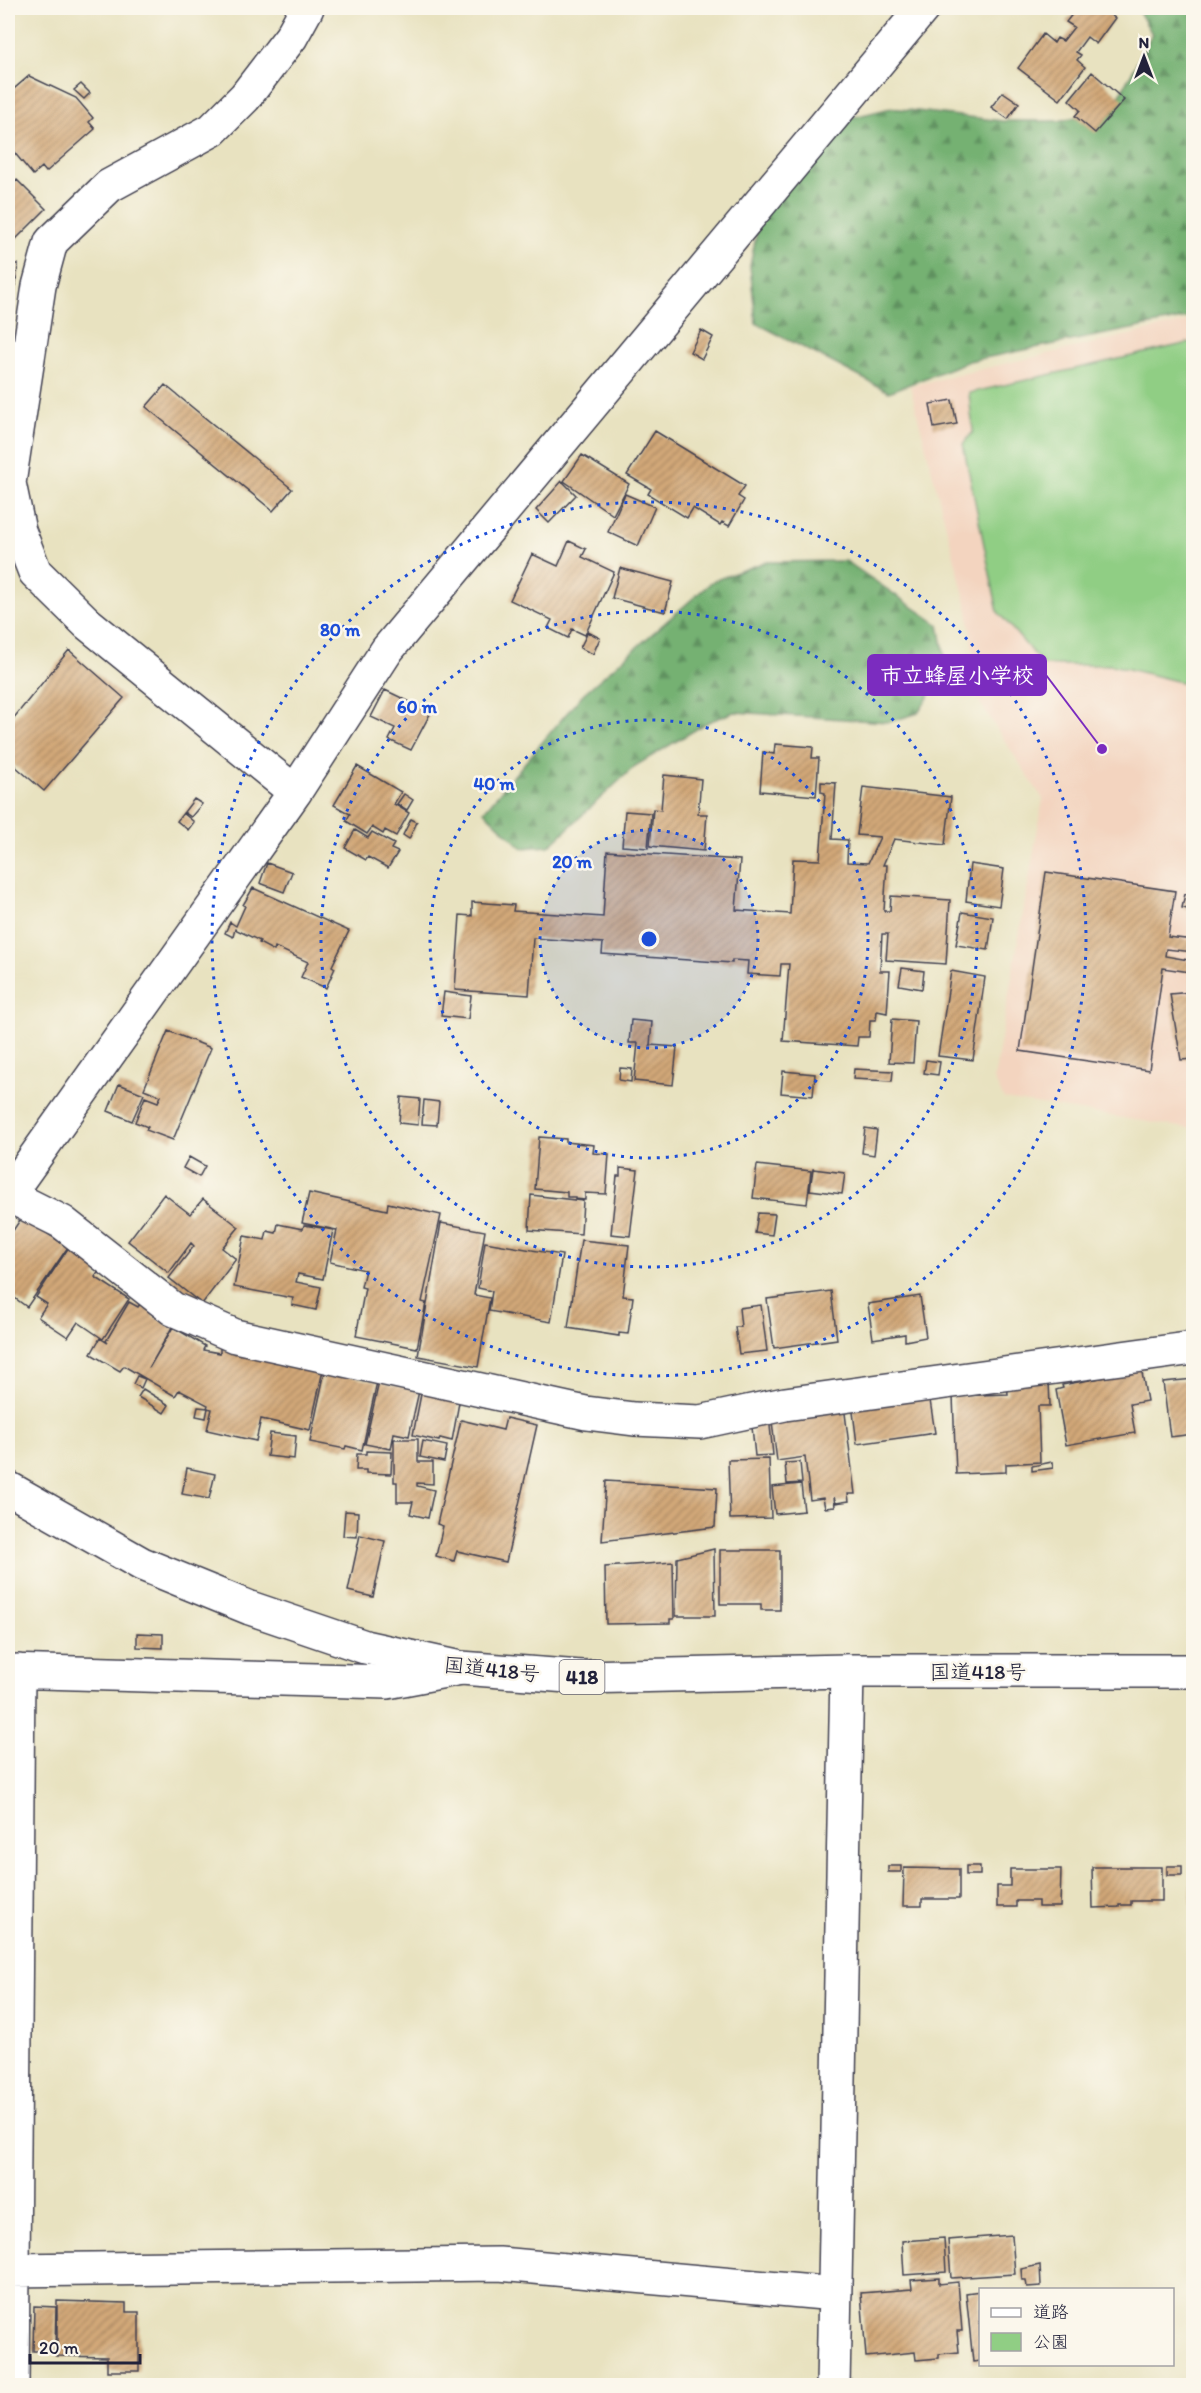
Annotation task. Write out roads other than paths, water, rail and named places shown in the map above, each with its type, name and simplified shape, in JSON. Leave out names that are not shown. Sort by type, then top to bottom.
[{"type":"main road","points":[[294,792],[87,623],[35,572],[19,531],[8,483],[39,286],[51,242],[109,186],[212,130],[245,97],[291,37],[307,8]]},
{"type":"main road","points":[[923,8],[387,650],[294,792],[8,1195],[62,1222],[174,1309],[236,1336],[586,1413],[634,1419],[700,1422],[785,1404],[1194,1348]]},
{"type":"main road","name":"国道418号","points":[[8,1488],[142,1564],[250,1608],[365,1647],[461,1668],[581,1677],[848,1671],[1194,1671]]},
{"type":"main road","points":[[12,2385],[10,2270],[13,1671],[387,1682],[461,1668]]},
{"type":"main road","points":[[833,2385],[848,1671]]},
{"type":"main road","points":[[10,2270],[499,2264],[835,2294]]},
{"type":"place","name":"市立蜂屋小学校","points":[[1102,749]]}]
